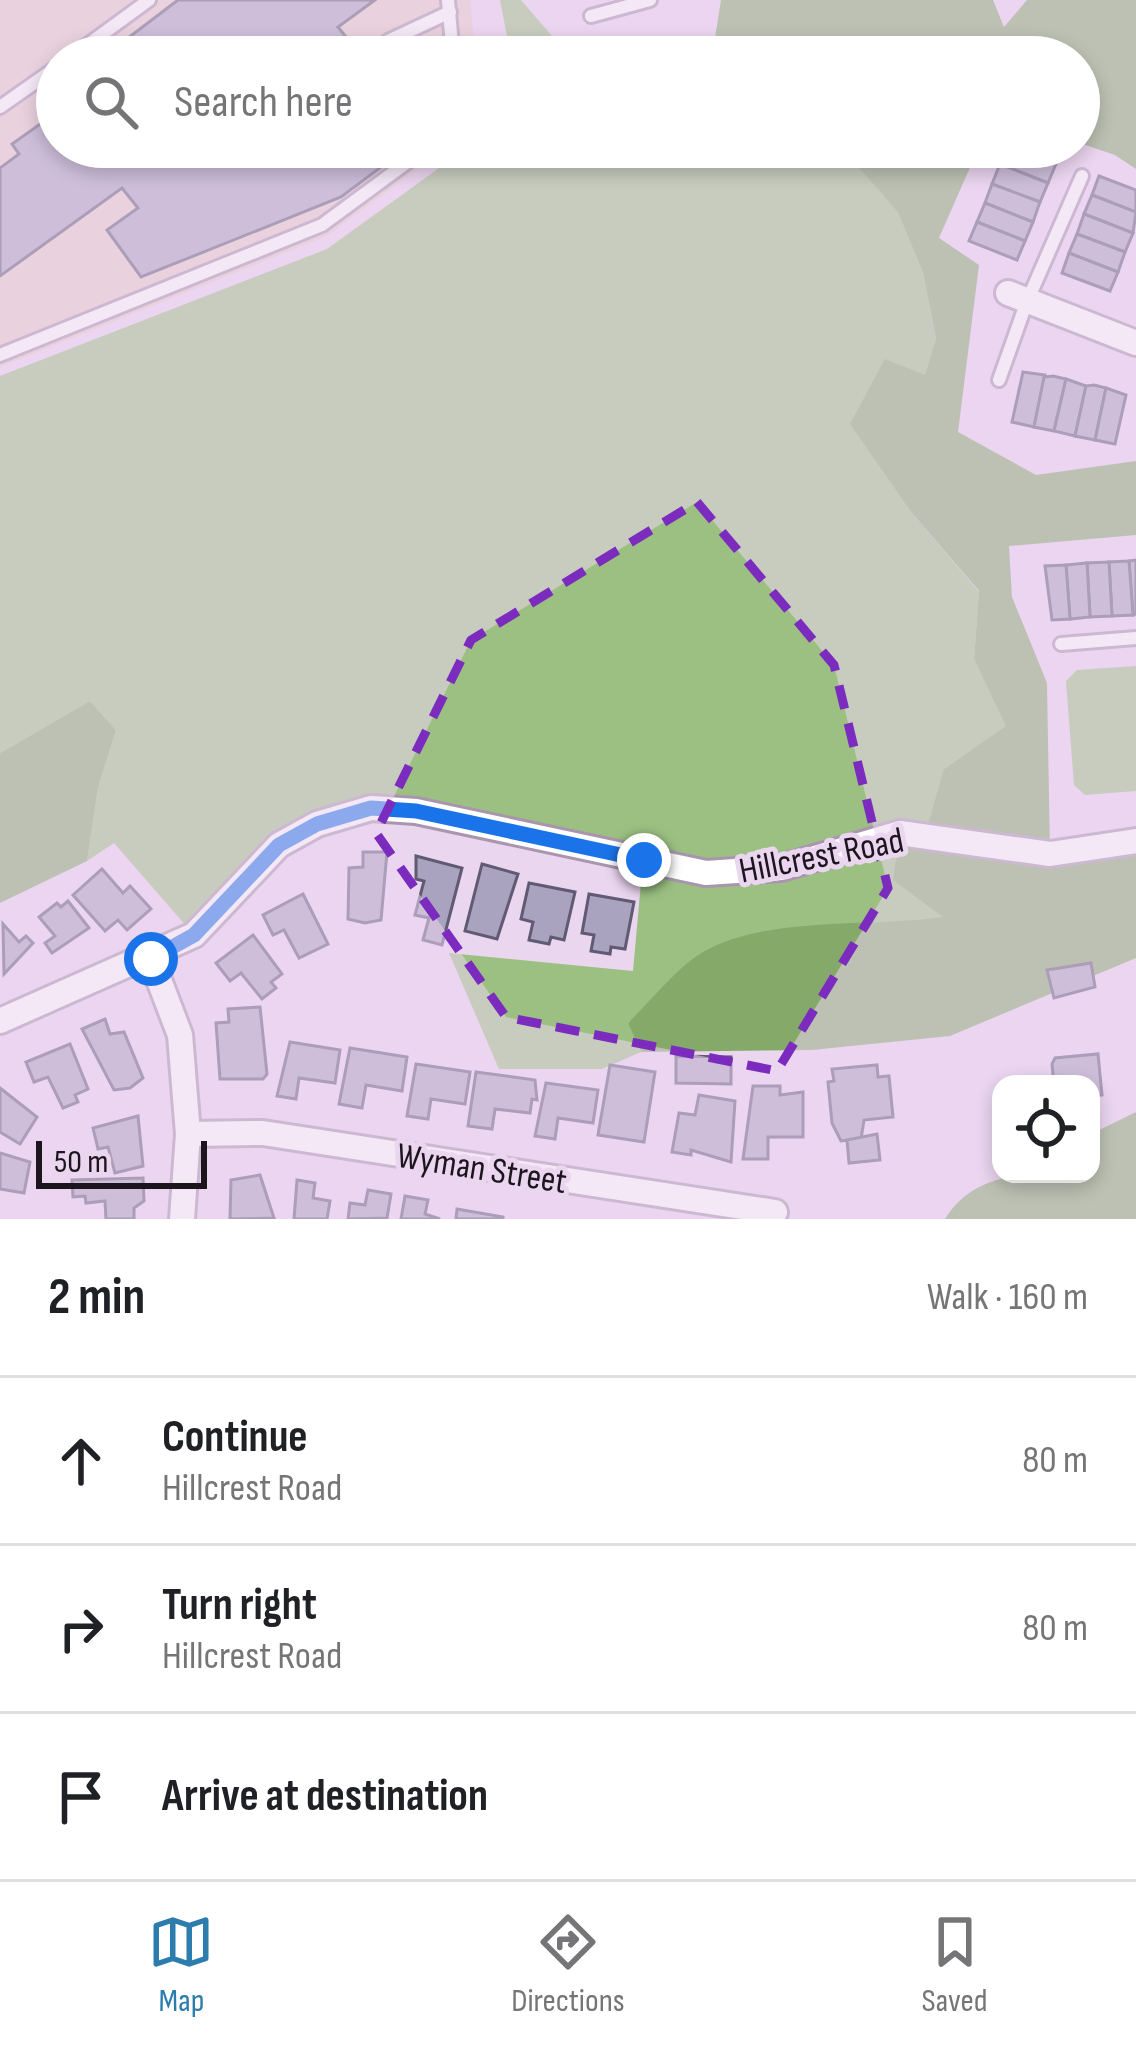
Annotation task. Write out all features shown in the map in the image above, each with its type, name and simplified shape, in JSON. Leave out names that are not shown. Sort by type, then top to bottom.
[{"type":"street","points":[[1017,298],[1136,343]]},
{"type":"street","name":"Hillcrest Road","points":[[0,1021],[151,959],[194,935],[279,845],[317,824],[371,808],[416,811],[726,874],[781,868],[900,833],[1050,854],[1136,842]]},
{"type":"street","points":[[151,959],[180,1035],[188,1134],[182,1219]]},
{"type":"street","name":"Wyman Street","points":[[188,1134],[263,1133],[776,1212]]},
{"type":"lane","points":[[100,36],[149,0]]},
{"type":"lane","points":[[591,16],[650,0]]},
{"type":"lane","points":[[397,36],[449,6],[451,36]]},
{"type":"lane","points":[[0,107],[36,82]]},
{"type":"lane","points":[[0,355],[322,225],[399,168]]},
{"type":"lane","points":[[999,380],[1017,298],[1082,176]]},
{"type":"lane","points":[[1061,644],[1136,638]]},
{"type":"highlighted area","points":[[697,502],[834,665],[888,888],[777,1071],[506,1017],[376,833],[471,640]]},
{"type":"shaded area","points":[[0,0],[470,0],[474,36],[36,36],[36,168],[419,168],[327,236],[0,367]]},
{"type":"green space","points":[[500,0],[521,0],[552,36],[507,36]]},
{"type":"green space","points":[[721,0],[993,0],[1004,27],[1027,0],[1136,0],[1136,169],[1100,150],[1100,36],[715,36]]},
{"type":"green space","points":[[439,168],[859,168],[898,211],[923,273],[936,338],[925,376],[912,513],[979,592],[974,659],[1007,726],[944,769],[944,918],[885,926],[628,1022],[641,1052],[602,1069],[499,1069],[449,953],[633,971],[643,860],[416,811],[317,824],[194,935],[114,843],[87,861],[98,788],[116,730],[90,701],[0,753],[0,376],[327,249]]},
{"type":"green space","points":[[859,168],[970,168],[939,238],[979,265],[958,432],[1036,475],[1136,461],[1136,535],[1009,546],[1012,597],[1047,683],[1050,853],[1136,841],[1136,958],[950,1036],[812,1050],[641,1052],[628,1023],[683,967],[729,940],[788,928],[943,917],[893,880],[900,833],[925,835],[944,769],[1006,726],[974,659],[979,591],[912,513],[850,424],[885,359],[925,375],[936,338],[923,273],[898,212]]},
{"type":"green space","points":[[1136,666],[1136,791],[1085,795],[1074,785],[1066,681],[1077,670]]},
{"type":"green space","points":[[90,701],[116,730],[98,788],[87,861],[0,903],[0,753]]},
{"type":"green space","points":[[1136,1112],[1136,1219],[945,1219],[958,1202],[992,1182],[1100,1183],[1100,1130]]},
{"type":"building","points":[[178,0],[375,0],[338,27],[345,36],[131,36]]},
{"type":"building","points":[[36,127],[36,168],[380,168],[341,197],[141,277],[107,230],[138,208],[122,188],[0,276],[0,168],[19,154],[12,144]]},
{"type":"building","points":[[998,168],[1048,183],[1040,202],[992,184]]},
{"type":"building","points":[[1010,168],[1054,168],[1048,183]]},
{"type":"building","points":[[1099,176],[1136,190],[1136,212],[1092,195]]},
{"type":"building","points":[[992,184],[1040,202],[1033,222],[985,203]]},
{"type":"building","points":[[1092,195],[1136,212],[1133,233],[1084,214]]},
{"type":"building","points":[[985,203],[1033,222],[1025,241],[977,222]]},
{"type":"building","points":[[1084,214],[1133,233],[1125,252],[1077,234]]},
{"type":"building","points":[[977,222],[1025,241],[1017,260],[969,241]]},
{"type":"building","points":[[1077,234],[1125,252],[1118,272],[1069,253]]},
{"type":"building","points":[[1069,253],[1118,272],[1110,291],[1062,273]]},
{"type":"building","points":[[1023,372],[1045,375],[1034,427],[1012,422]]},
{"type":"building","points":[[1044,377],[1066,379],[1054,431],[1034,427]]},
{"type":"building","points":[[1066,379],[1086,386],[1075,436],[1054,431]]},
{"type":"building","points":[[1086,386],[1106,388],[1095,440],[1075,436]]},
{"type":"building","points":[[1106,388],[1126,395],[1115,444],[1095,440]]},
{"type":"building","points":[[1136,560],[1136,614],[1133,615],[1129,561]]},
{"type":"building","points":[[1129,561],[1133,615],[1112,616],[1109,562]]},
{"type":"building","points":[[1109,562],[1112,616],[1090,617],[1087,563]]},
{"type":"building","points":[[1087,563],[1090,617],[1070,619],[1066,565]]},
{"type":"building","points":[[1066,565],[1070,619],[1052,620],[1045,566]]},
{"type":"building","points":[[363,852],[387,852],[381,920],[365,923],[348,919],[349,868],[363,867]]},
{"type":"building","points":[[416,856],[462,868],[442,945],[423,940],[429,918],[415,915],[424,881],[416,879]]},
{"type":"building","points":[[482,864],[518,874],[497,939],[465,931]]},
{"type":"building","points":[[102,869],[123,893],[130,886],[151,909],[127,930],[118,920],[105,931],[73,895]]},
{"type":"building","points":[[529,883],[575,892],[564,940],[551,937],[549,944],[529,940],[533,922],[521,919]]},
{"type":"building","points":[[303,894],[328,944],[299,958],[284,930],[273,935],[263,915]]},
{"type":"building","points":[[589,894],[634,902],[625,949],[611,947],[610,954],[591,951],[594,935],[582,933]]},
{"type":"building","points":[[68,901],[89,928],[52,953],[45,943],[55,936],[39,917]]},
{"type":"building","points":[[3,924],[19,942],[26,936],[33,943],[4,974]]},
{"type":"building","points":[[253,935],[282,974],[271,982],[276,988],[262,999],[241,973],[230,981],[216,963]]},
{"type":"building","points":[[1091,963],[1095,987],[1054,998],[1047,970]]},
{"type":"building","points":[[260,1007],[267,1074],[263,1079],[220,1079],[216,1023],[229,1022],[228,1009]]},
{"type":"building","points":[[105,1019],[110,1034],[124,1032],[143,1078],[130,1088],[114,1090],[82,1029]]},
{"type":"building","points":[[290,1042],[340,1050],[335,1083],[299,1078],[296,1099],[277,1096]]},
{"type":"building","points":[[70,1044],[88,1089],[75,1095],[78,1102],[63,1108],[48,1077],[34,1082],[26,1062]]},
{"type":"building","points":[[350,1048],[407,1057],[402,1091],[366,1085],[362,1108],[339,1104]]},
{"type":"building","points":[[1098,1054],[1102,1095],[1100,1075],[1053,1075],[1055,1058]]},
{"type":"building","points":[[676,1056],[731,1057],[731,1084],[676,1083]]},
{"type":"building","points":[[416,1064],[470,1072],[465,1104],[431,1099],[428,1119],[407,1116]]},
{"type":"building","points":[[610,1065],[655,1072],[644,1142],[598,1135]]},
{"type":"building","points":[[877,1065],[878,1077],[889,1076],[893,1117],[864,1120],[861,1139],[841,1141],[832,1123],[828,1082],[834,1081],[832,1069]]},
{"type":"building","points":[[476,1072],[535,1080],[537,1100],[532,1099],[530,1113],[495,1109],[492,1129],[468,1126]]},
{"type":"building","points":[[546,1083],[598,1090],[593,1123],[558,1118],[555,1139],[535,1136]]},
{"type":"building","points":[[753,1086],[780,1086],[780,1095],[803,1092],[803,1137],[768,1137],[768,1159],[743,1159]]},
{"type":"building","points":[[0,1088],[37,1117],[20,1144],[0,1132]]},
{"type":"building","points":[[699,1095],[735,1101],[731,1162],[691,1150],[691,1155],[672,1152],[679,1113],[695,1115]]},
{"type":"building","points":[[138,1116],[143,1166],[115,1173],[108,1147],[98,1149],[93,1128]]},
{"type":"building","points":[[877,1134],[880,1160],[849,1163],[847,1140]]},
{"type":"building","points":[[0,1153],[30,1162],[24,1193],[0,1189]]},
{"type":"building","points":[[260,1175],[274,1218],[230,1219],[231,1180]]},
{"type":"building","points":[[143,1178],[144,1201],[134,1208],[134,1219],[106,1219],[105,1201],[86,1203],[85,1196],[73,1197],[72,1180]]},
{"type":"building","points":[[297,1180],[315,1183],[313,1198],[330,1201],[327,1219],[294,1219]]},
{"type":"building","points":[[368,1190],[391,1194],[387,1218],[348,1219],[350,1203],[365,1205]]},
{"type":"building","points":[[405,1196],[428,1200],[425,1214],[440,1219],[401,1219]]},
{"type":"building","points":[[457,1209],[503,1217],[503,1219],[456,1219]]},
{"type":"route","points":[[151,959],[194,935],[279,845],[317,824],[371,808],[416,811],[644,860]]}]
